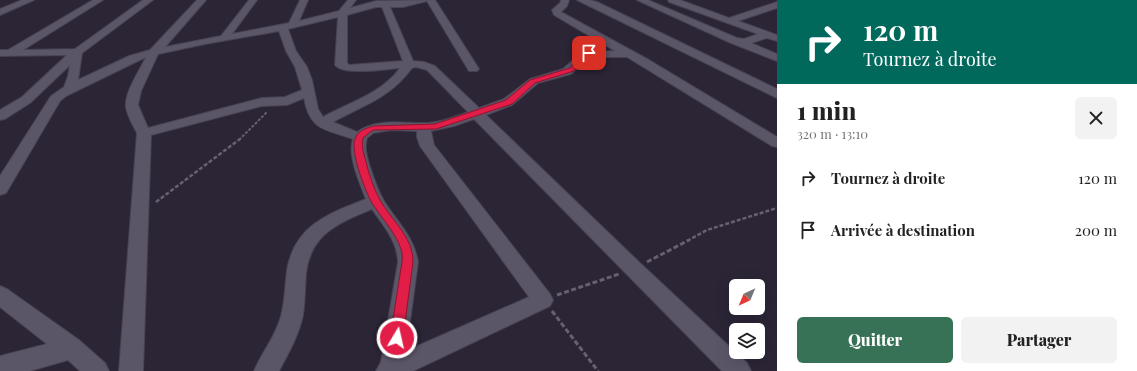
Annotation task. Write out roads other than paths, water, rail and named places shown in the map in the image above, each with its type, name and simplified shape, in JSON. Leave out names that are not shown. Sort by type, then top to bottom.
[{"type":"street","points":[[0,12],[30,0]]},
{"type":"street","points":[[0,59],[5,53],[99,0]]},
{"type":"street","points":[[0,116],[26,100],[76,52],[148,0]]},
{"type":"street","points":[[131,371],[141,213],[144,133],[134,113],[132,105],[135,91],[154,52],[202,0]]},
{"type":"street","points":[[224,38],[253,0]]},
{"type":"street","points":[[304,0],[288,26],[291,50],[301,67],[312,109],[316,118],[322,123],[359,137]]},
{"type":"street","points":[[352,0],[343,12],[341,65],[348,68],[421,64],[430,68],[633,269],[739,371]]},
{"type":"street","points":[[0,189],[55,99],[68,90],[141,55],[224,38],[252,34],[321,19],[376,4],[424,0]]},
{"type":"street","points":[[431,0],[474,69]]},
{"type":"street","points":[[777,94],[601,7],[582,0],[564,2],[556,10],[557,13],[627,54],[645,62],[777,143]]},
{"type":"street","points":[[641,0],[777,58]]},
{"type":"street","points":[[674,0],[777,38]]},
{"type":"street","points":[[385,4],[409,64]]},
{"type":"street","points":[[728,21],[777,5]]},
{"type":"street","points":[[741,43],[766,35]]},
{"type":"street","points":[[5,53],[76,52]]},
{"type":"street","points":[[68,90],[74,76],[76,52]]},
{"type":"street","points":[[390,370],[408,262],[408,253],[403,241],[376,201],[364,172],[358,150],[359,137],[367,130],[374,128],[424,128],[476,114],[509,102],[533,82],[572,69],[586,54],[627,54]]},
{"type":"street","points":[[46,82],[122,64]]},
{"type":"street","points":[[322,123],[384,92],[400,78],[409,64]]},
{"type":"street","points":[[144,133],[262,102],[287,102],[308,91]]},
{"type":"street","points":[[26,100],[43,118]]},
{"type":"street","points":[[390,370],[474,330],[543,300],[427,146],[424,137],[424,128]]},
{"type":"street","points":[[266,371],[287,330],[292,315],[299,261],[304,246],[316,233],[330,222],[376,201]]},
{"type":"street","points":[[0,294],[72,348],[97,371]]},
{"type":"street","points":[[0,368],[72,348]]}]
